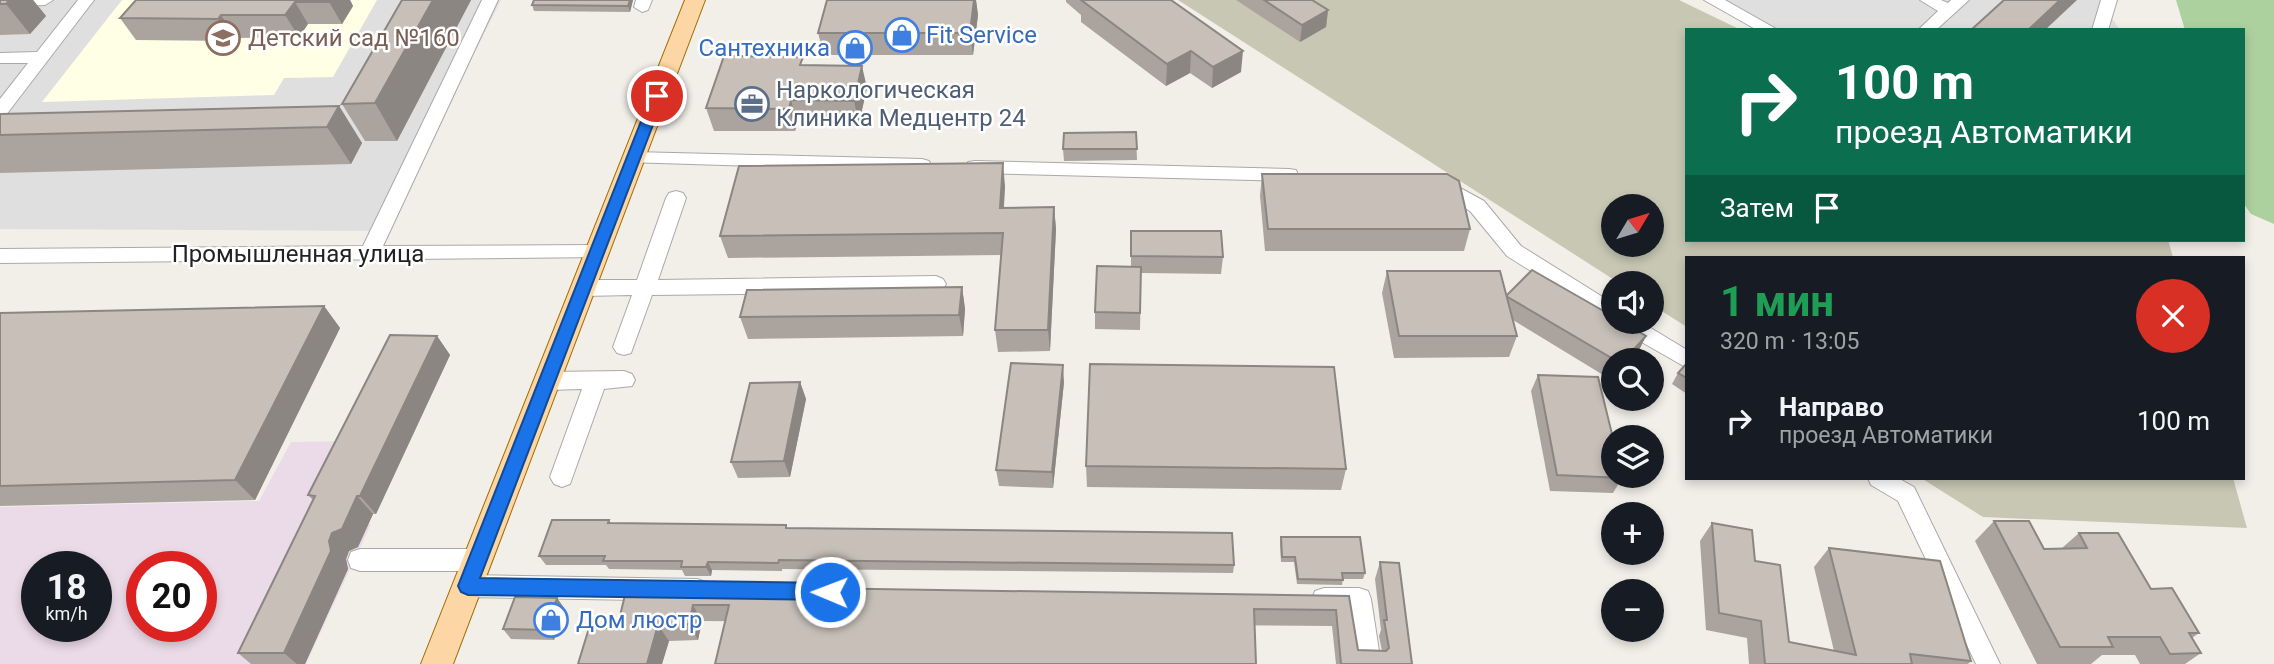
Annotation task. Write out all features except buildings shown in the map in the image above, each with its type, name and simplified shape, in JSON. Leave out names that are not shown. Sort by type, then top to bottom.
[{"type":"main road","points":[[437,664],[695,0]]},
{"type":"street","points":[[1,1],[45,0]]},
{"type":"street","points":[[0,111],[86,0]]},
{"type":"street","points":[[369,254],[490,0]]},
{"type":"street","points":[[1712,0],[1766,28]]},
{"type":"street","points":[[1928,0],[1956,5]]},
{"type":"street","points":[[2101,28],[2109,0]]},
{"type":"street","points":[[1928,28],[1956,5]]},
{"type":"street","points":[[0,58],[40,57]]},
{"type":"street","points":[[633,158],[1301,176]]},
{"type":"street","points":[[1417,182],[1441,184],[1477,206],[1514,251],[1601,307]]},
{"type":"street","points":[[624,346],[676,198]]},
{"type":"street","name":"Промышленная улица","points":[[0,256],[596,253]]},
{"type":"street","points":[[583,288],[936,284]]},
{"type":"street","points":[[1645,334],[1685,359]]},
{"type":"street","points":[[562,477],[596,380]]},
{"type":"street","points":[[547,381],[624,380]]},
{"type":"street","points":[[1882,480],[1906,494],[1988,662]]},
{"type":"street","points":[[360,560],[478,559]]},
{"type":"street","points":[[468,586],[719,590]]},
{"type":"street","points":[[1304,599],[1359,600],[1368,664]]},
{"type":"shaded area","points":[[0,0],[501,0],[385,231],[0,229]]},
{"type":"shaded area","name":"Детский сад №160","points":[[122,0],[377,0],[333,77],[284,78],[274,95],[42,102]]},
{"type":"shaded area","points":[[1178,0],[1679,0],[1737,28],[1685,28],[1685,242],[2169,242],[2173,256],[1685,256],[1685,326],[1664,313],[1664,271],[1601,271]]},
{"type":"shaded area","points":[[1702,0],[2100,0],[2119,28],[1757,28]]},
{"type":"shaded area","points":[[354,441],[324,525],[371,524],[306,664],[0,664],[0,507],[259,501],[291,442]]},
{"type":"shaded area","points":[[1924,480],[2234,480],[2247,528],[1983,517]]},
{"type":"green space","points":[[2176,0],[2274,0],[2274,224],[2251,214],[2245,205],[2245,28],[2184,28]]},
{"type":"place","name":"Fit Service","points":[[902,35]]},
{"type":"place","name":"Детский сад №160","points":[[223,38]]},
{"type":"place","name":"Сантехника","points":[[855,48]]},
{"type":"place","name":"Наркологическая Клиника Медцентр 24","points":[[752,104]]},
{"type":"place","name":"Дом люстр","points":[[551,620]]},
{"type":"route","points":[[657,96],[468,586],[830,592]]}]
